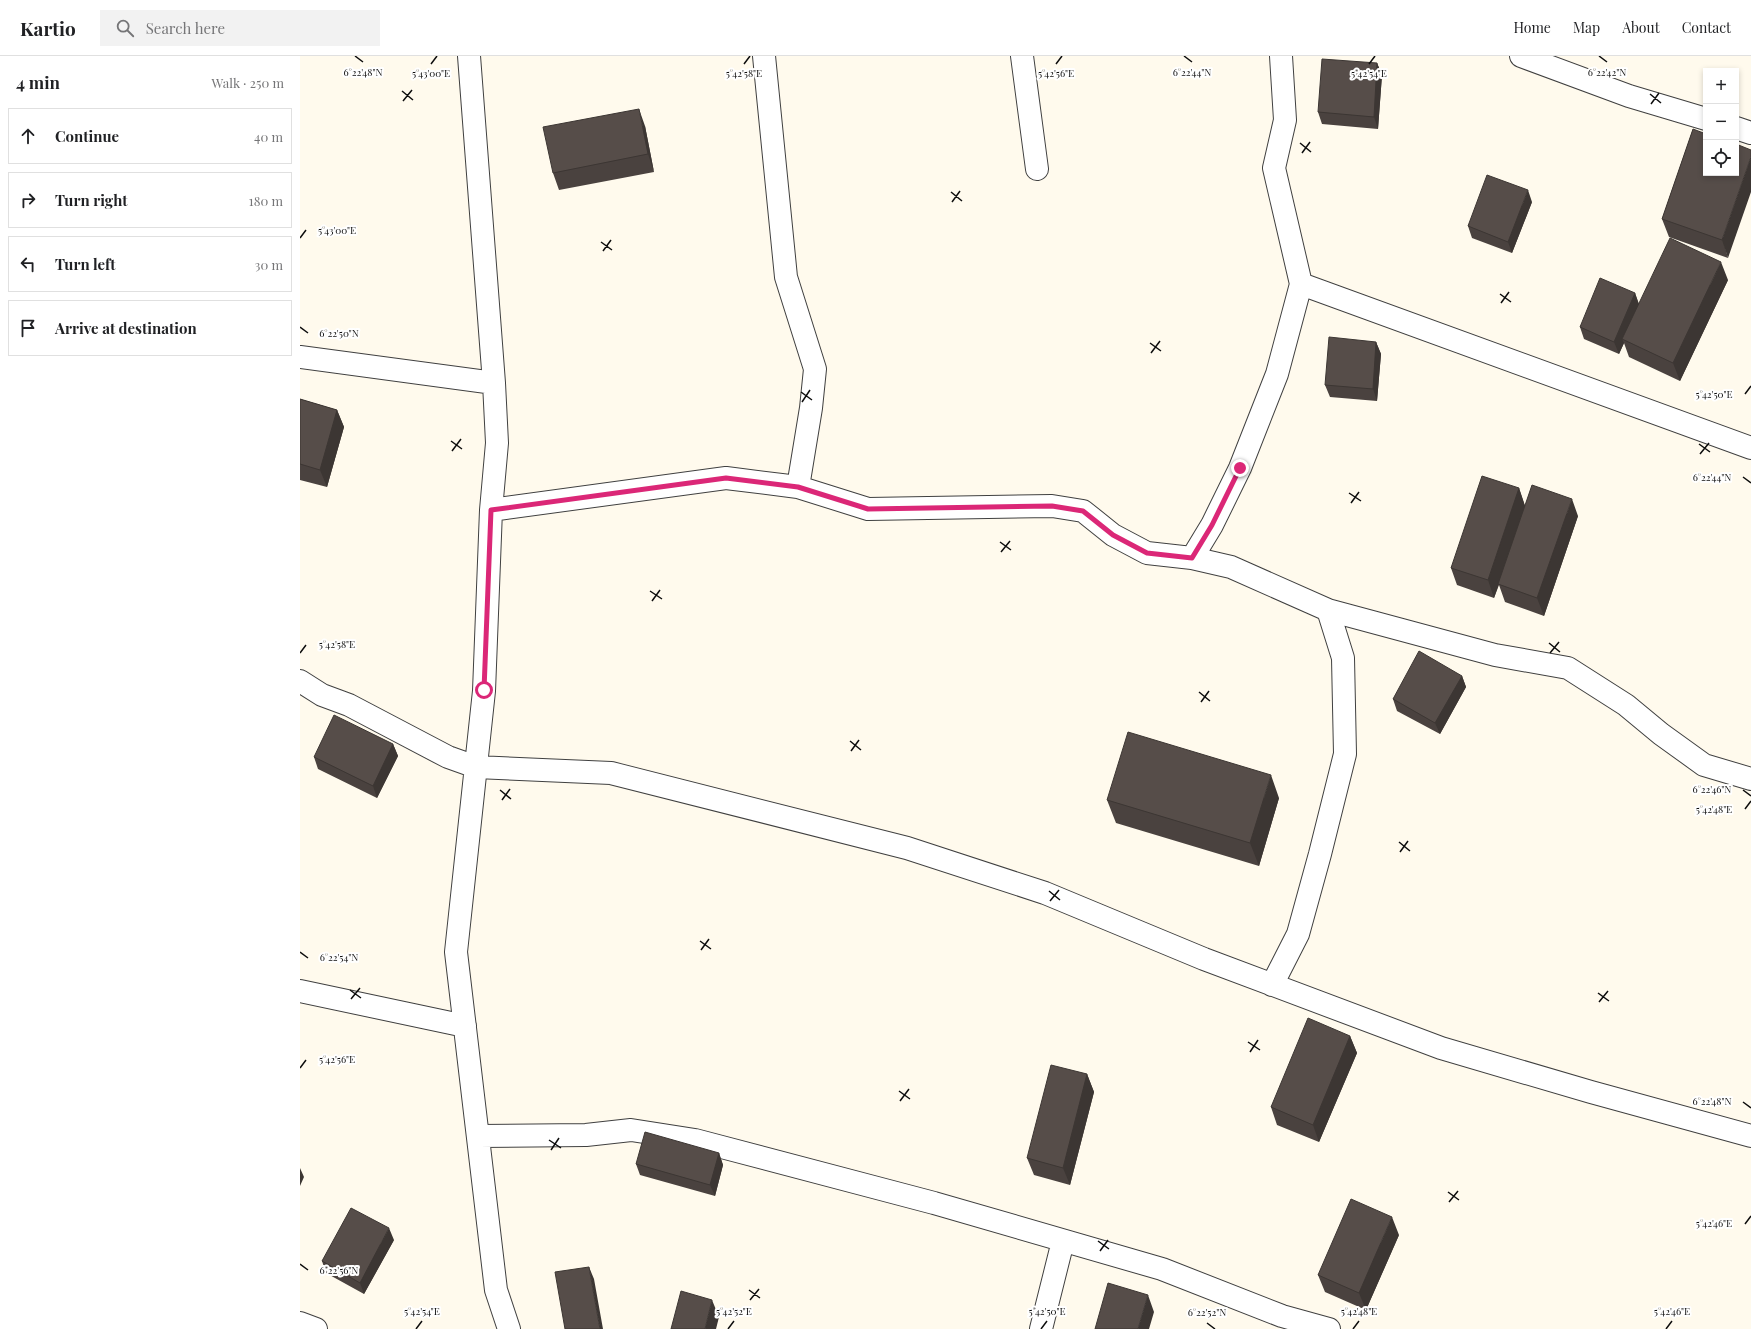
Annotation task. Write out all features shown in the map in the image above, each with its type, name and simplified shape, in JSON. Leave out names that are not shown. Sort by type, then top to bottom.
[{"type":"street","points":[[469,56],[494,383],[497,443],[491,510],[484,690],[456,952],[496,1290],[509,1329]]},
{"type":"street","points":[[764,56],[786,277],[815,369],[811,408],[798,487]]},
{"type":"street","points":[[1022,56],[1037,169]]},
{"type":"street","points":[[1192,558],[1212,525],[1240,468],[1274,382],[1300,284],[1274,168],[1284,120],[1281,56]]},
{"type":"street","points":[[1521,56],[1629,96],[1703,118]]},
{"type":"street","points":[[1739,129],[1751,133]]},
{"type":"street","points":[[1300,284],[1751,448]]},
{"type":"street","points":[[300,357],[494,383]]},
{"type":"street","points":[[491,510],[726,478],[798,487],[868,509],[1052,506],[1083,511],[1113,535],[1147,553],[1192,558],[1231,567],[1328,610],[1494,655],[1568,668],[1626,704],[1661,734],[1704,765],[1751,779]]},
{"type":"street","points":[[1272,985],[1298,934],[1345,754],[1343,658],[1328,610]]},
{"type":"street","points":[[300,681],[322,695],[349,705],[448,757],[476,767],[611,773],[907,848],[1045,893],[1204,959],[1441,1048],[1591,1092],[1751,1136]]},
{"type":"street","points":[[300,991],[465,1026]]},
{"type":"street","points":[[478,1136],[586,1135],[631,1130],[695,1140],[926,1200],[1162,1269],[1282,1316],[1329,1329]]},
{"type":"street","points":[[1040,1329],[1063,1241]]},
{"type":"street","points":[[300,1324],[316,1329]]},
{"type":"building","points":[[1322,59],[1377,63],[1374,117],[1318,112]]},
{"type":"building","points":[[639,109],[648,154],[553,173],[543,127]]},
{"type":"building","points":[[1693,129],[1703,133],[1703,176],[1739,176],[1739,145],[1751,150],[1751,157],[1722,240],[1662,219]]},
{"type":"building","points":[[1487,175],[1528,190],[1508,242],[1468,226]]},
{"type":"building","points":[[1670,238],[1721,262],[1673,363],[1622,339]]},
{"type":"building","points":[[1600,278],[1635,293],[1614,342],[1580,327]]},
{"type":"building","points":[[1329,337],[1376,342],[1373,389],[1325,385]]},
{"type":"building","points":[[300,399],[337,410],[320,470],[300,464]]},
{"type":"building","points":[[1482,476],[1519,488],[1488,580],[1451,568]]},
{"type":"building","points":[[1532,485],[1572,499],[1537,598],[1498,584]]},
{"type":"building","points":[[1419,651],[1462,676],[1435,723],[1393,699]]},
{"type":"building","points":[[334,715],[393,744],[373,786],[314,757]]},
{"type":"building","points":[[1128,732],[1271,775],[1250,843],[1107,800]]},
{"type":"building","points":[[1308,1018],[1350,1036],[1313,1125],[1271,1107]]},
{"type":"building","points":[[1051,1065],[1087,1074],[1063,1168],[1027,1158]]},
{"type":"building","points":[[645,1132],[719,1153],[710,1185],[636,1164]]},
{"type":"building","points":[[1351,1199],[1392,1217],[1359,1293],[1318,1275]]},
{"type":"building","points":[[351,1208],[389,1228],[360,1283],[322,1261]]},
{"type":"building","points":[[589,1267],[600,1329],[565,1329],[555,1272]]},
{"type":"building","points":[[1108,1283],[1148,1295],[1138,1329],[1095,1329]]},
{"type":"building","points":[[681,1291],[712,1300],[705,1329],[671,1329]]},
{"type":"route","points":[[484,690],[491,510],[726,478],[798,487],[868,509],[1052,506],[1083,511],[1113,535],[1147,553],[1192,558],[1212,525],[1240,468]]}]
